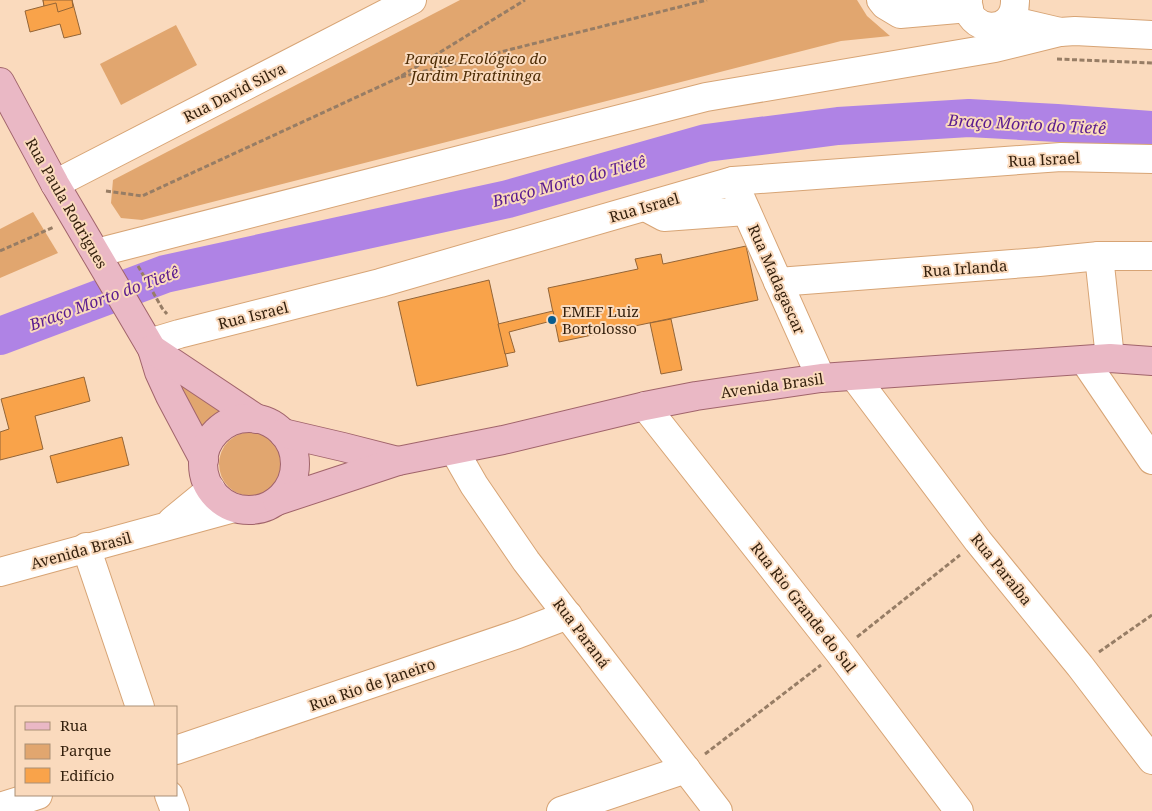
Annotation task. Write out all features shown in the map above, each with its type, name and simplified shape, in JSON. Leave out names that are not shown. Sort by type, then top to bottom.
[{"type":"main road","name":"Rua Paula Rodrigues","points":[[0,82],[55,184],[147,340],[170,396],[204,460]]},
{"type":"main road","name":"Rua Paula Rodrigues","points":[[147,340],[257,419]]},
{"type":"main road","name":"Avenida Brasil","points":[[277,501],[398,461],[696,396],[821,378],[1097,359],[1152,361]]},
{"type":"main road","points":[[242,419],[257,419],[271,424],[283,434],[291,446],[295,461],[294,476],[287,490],[277,501],[264,508],[249,510],[234,508],[220,500],[211,489],[205,475],[204,460],[207,446],[215,433],[227,424],[242,419]]},
{"type":"main road","name":"Avenida Brasil","points":[[283,434],[398,461]]},
{"type":"street","name":"Rua David Silva","points":[[55,184],[412,0]]},
{"type":"street","points":[[881,0],[885,5],[900,14],[968,4],[969,12],[974,19],[987,27],[996,27],[1003,24],[1012,10],[1060,32]]},
{"type":"street","points":[[101,263],[706,98],[996,48],[1060,32],[1152,35]]},
{"type":"street","name":"Rua Israel","points":[[147,340],[179,334],[380,283],[733,181],[1061,157],[1152,159]]},
{"type":"street","name":"Rua Madagascar","points":[[733,181],[821,378]]},
{"type":"street","points":[[646,207],[664,217],[746,211]]},
{"type":"street","points":[[1099,256],[1097,359],[1152,460]]},
{"type":"street","name":"Rua Irlanda","points":[[778,282],[1099,256],[1152,256]]},
{"type":"street","name":"Rua Paraíba","points":[[854,376],[978,541],[1080,666],[1152,760]]},
{"type":"street","name":"Rua Rio Grande do Sul","points":[[645,406],[839,652],[960,811]]},
{"type":"street","name":"Rua Paraná","points":[[454,450],[474,485],[526,560],[718,811]]},
{"type":"street","name":"Avenida Brasil","points":[[163,528],[211,489]]},
{"type":"street","name":"Avenida Brasil","points":[[0,572],[234,508]]},
{"type":"street","points":[[86,548],[140,706]]},
{"type":"street","name":"Rua Rio de Janeiro","points":[[178,749],[509,637],[568,615]]},
{"type":"street","points":[[561,811],[686,769]]},
{"type":"street","points":[[0,807],[35,796]]},
{"type":"street","points":[[170,796],[175,811]]},
{"type":"path","points":[[106,191],[142,196],[398,78],[525,0]]},
{"type":"path","points":[[398,78],[707,0]]},
{"type":"path","points":[[0,251],[55,227]]},
{"type":"path","points":[[135,260],[162,308]]},
{"type":"path","points":[[1080,666],[1152,615]]},
{"type":"green space","name":"Parque Ecológico do Jardim Piratininga","points":[[460,0],[857,0],[867,16],[890,36],[841,41],[142,220],[121,218],[111,203],[113,180]]},
{"type":"green space","points":[[176,25],[197,65],[121,105],[100,64]]},
{"type":"green space","points":[[33,212],[58,253],[0,278],[0,229]]},
{"type":"green space","points":[[169,371],[224,413],[204,435]]},
{"type":"green space","points":[[251,432],[269,438],[277,446],[283,464],[277,482],[269,490],[251,496],[233,490],[225,482],[219,464],[225,446],[233,438]]},
{"type":"building","points":[[43,0],[72,0],[81,34],[64,38],[60,24],[30,32],[25,11],[44,6]]},
{"type":"building","points":[[43,0],[72,0],[73,7],[58,12],[56,3],[44,6]]},
{"type":"building","points":[[746,246],[758,300],[559,342],[548,288],[638,269],[635,259],[661,254],[663,264]]},
{"type":"building","points":[[489,280],[508,366],[417,386],[398,302]]},
{"type":"building","points":[[553,311],[555,320],[509,332],[515,352],[505,354],[498,324]]},
{"type":"building","points":[[671,319],[682,370],[661,374],[650,323]]},
{"type":"building","points":[[84,377],[90,401],[35,416],[43,449],[0,460],[0,432],[9,429],[1,399]]},
{"type":"building","points":[[122,437],[129,465],[57,483],[50,456]]},
{"type":"waterway","name":"Braço Morto do Tietê","points":[[0,336],[165,274],[508,199],[706,143],[838,126],[969,118],[1152,130]]},
{"type":"place","name":"EMEF Luiz Bortolosso","points":[[552,320]]}]
